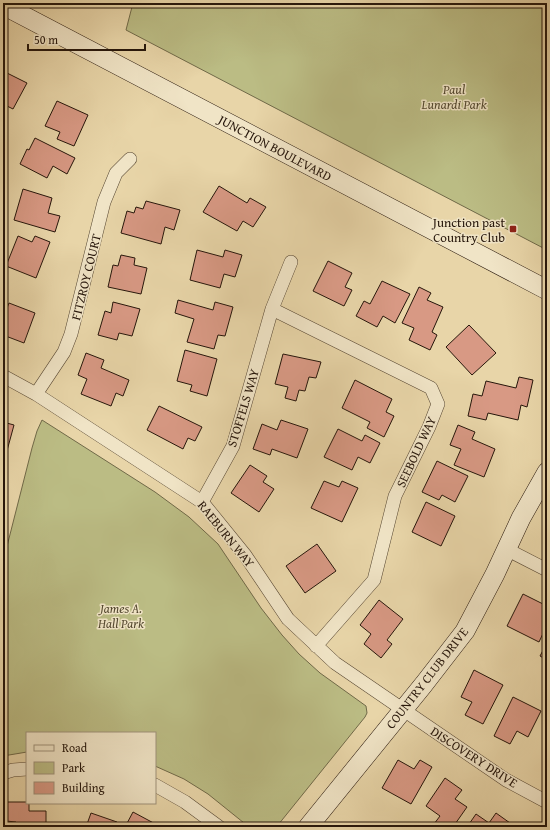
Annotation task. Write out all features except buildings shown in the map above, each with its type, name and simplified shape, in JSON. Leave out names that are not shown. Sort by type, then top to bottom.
[{"type":"main road","name":"JUNCTION BOULEVARD","points":[[3,5],[547,290]]},
{"type":"main road","name":"COUNTRY CLUB DRIVE","points":[[308,827],[465,631],[495,574],[521,518],[547,472]]},
{"type":"street","name":"FITZROY COURT","points":[[36,394],[64,352],[71,334],[104,202],[116,174],[130,160]]},
{"type":"street","name":"STOFFELS WAY","points":[[202,502],[233,446],[272,309],[291,262]]},
{"type":"street","name":"SEEBOLD WAY","points":[[272,309],[431,388],[438,404],[429,427],[395,496],[374,580],[316,646]]},
{"type":"street","name":"RAEBURN WAY","points":[[3,376],[36,394],[202,502],[245,555],[288,619],[335,664],[403,709]]},
{"type":"street","points":[[506,549],[531,560],[547,570]]},
{"type":"street","name":"DISCOVERY DRIVE","points":[[403,709],[506,780],[547,802]]},
{"type":"street","points":[[3,773],[13,770],[26,769]]},
{"type":"street","points":[[156,786],[185,802],[219,827]]},
{"type":"green space","name":"Paul Lunardi Park","points":[[133,3],[547,3],[547,250],[126,30]]},
{"type":"green space","name":"James A. Hall Park","points":[[42,420],[155,492],[189,517],[218,544],[261,608],[299,654],[320,673],[366,706],[367,713],[365,717],[275,827],[249,827],[208,794],[184,779],[156,766],[156,732],[26,732],[26,752],[3,756],[3,562],[37,431]]},
{"type":"place","name":"Junction past Country Club","points":[[513,229]]}]
